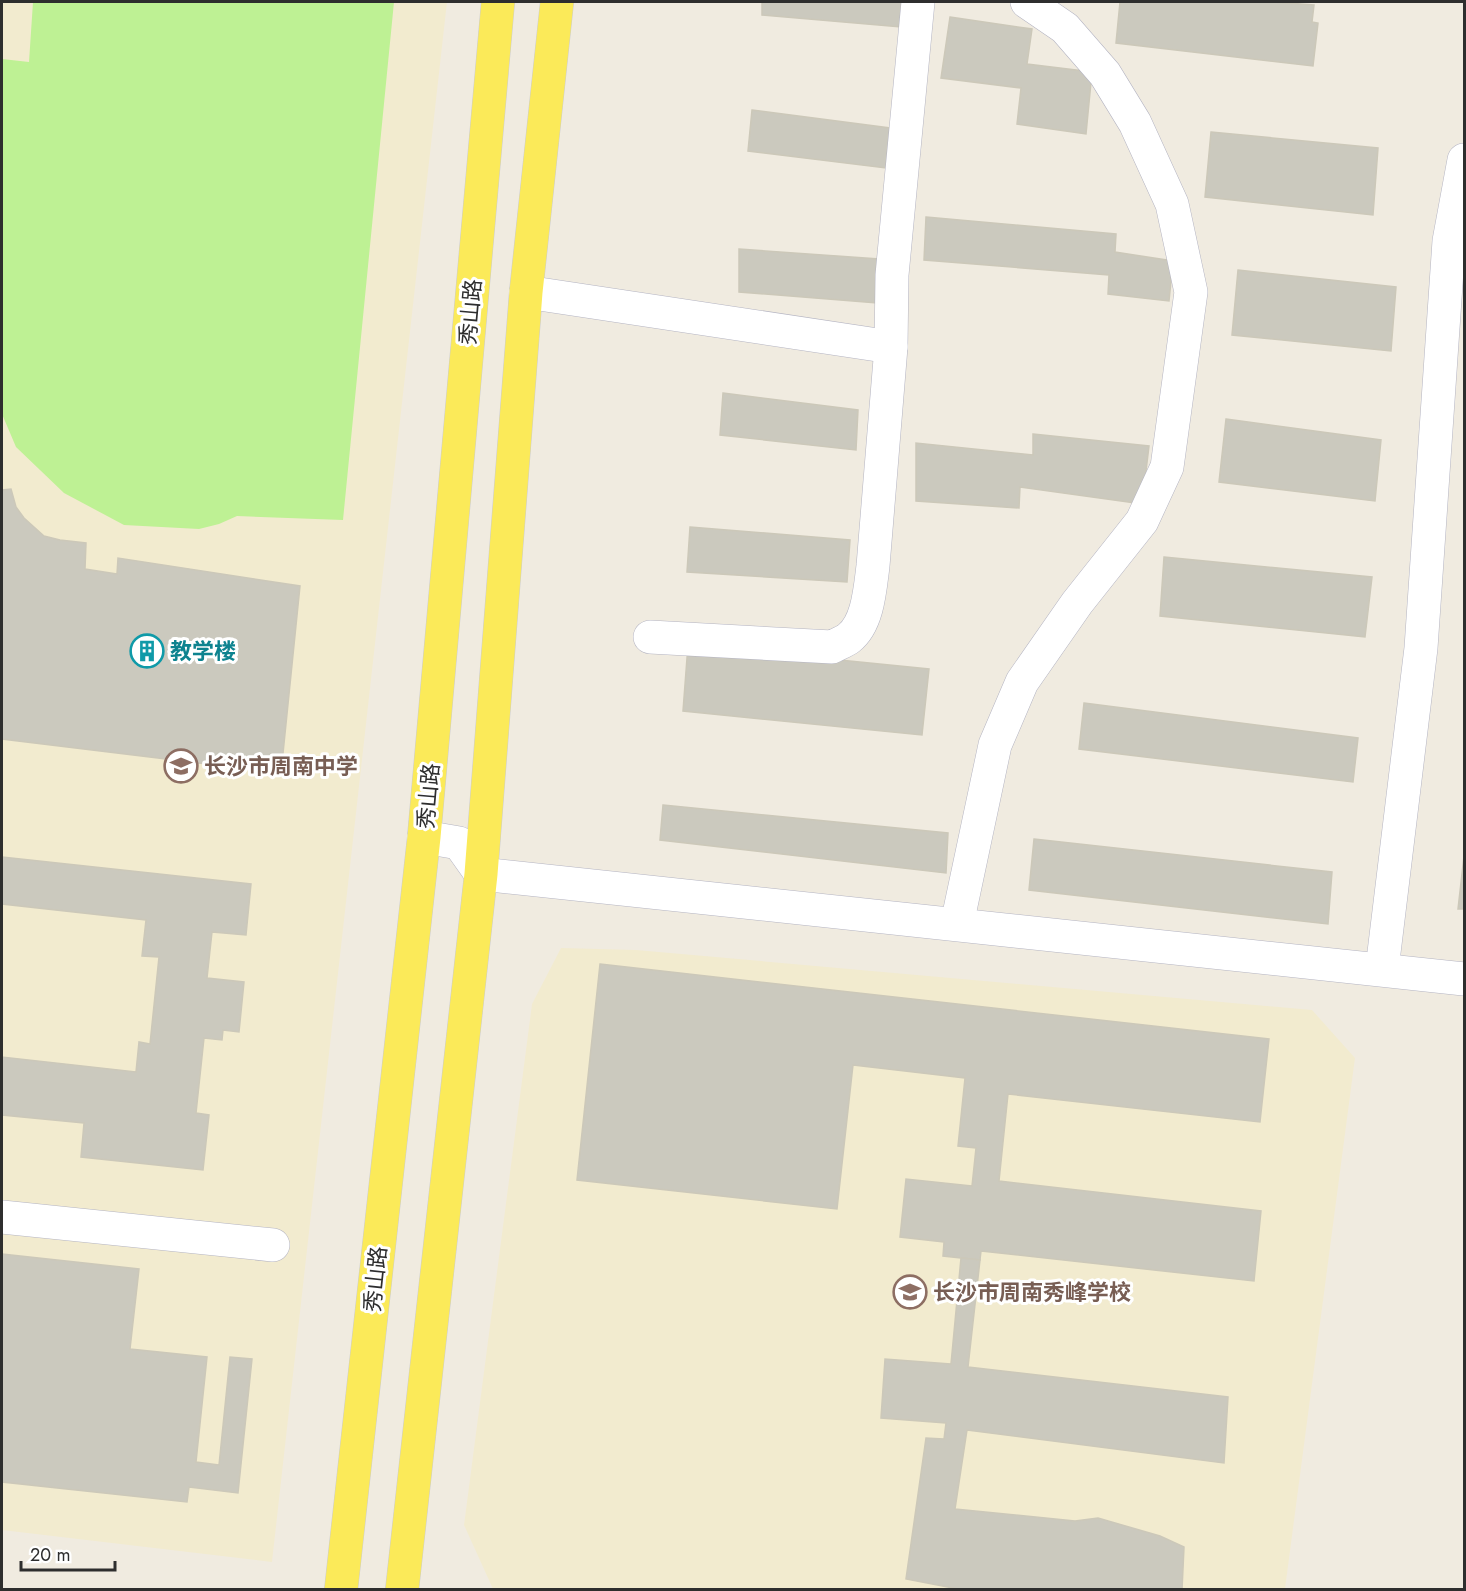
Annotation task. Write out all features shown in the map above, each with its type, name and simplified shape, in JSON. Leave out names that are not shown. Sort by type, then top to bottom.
[{"type":"main road","name":"秀山路","points":[[341,1590],[424,837],[498,2]]},
{"type":"main road","points":[[402,1590],[481,874],[526,292],[556,2]]},
{"type":"street","points":[[650,637],[832,647],[849,639],[859,628],[869,595],[873,566],[891,347],[892,274],[918,2]]},
{"type":"street","points":[[957,924],[995,745],[1022,682],[1077,603],[1142,521],[1167,467],[1191,292],[1172,204],[1135,123],[1105,74],[1065,28],[1027,2]]},
{"type":"street","points":[[1382,969],[1421,648],[1449,241],[1464,160]]},
{"type":"street","points":[[526,292],[891,347]]},
{"type":"street","points":[[424,837],[459,843],[481,874],[1464,979]]},
{"type":"street","points":[[2,1217],[273,1245]]},
{"type":"shaded area","name":"长沙市周南中学","points":[[2,2],[447,2],[272,1562],[2,1530]]},
{"type":"shaded area","name":"长沙市周南秀峰学校","points":[[561,948],[636,950],[1312,1010],[1355,1058],[1285,1589],[493,1589],[464,1525],[532,1004]]},
{"type":"green space","points":[[33,2],[394,2],[343,520],[237,516],[199,529],[124,525],[64,493],[16,447],[2,414],[2,59],[29,62]]},
{"type":"building","points":[[762,2],[902,2],[901,27],[762,15]]},
{"type":"building","points":[[1120,2],[1274,2],[1314,5],[1312,22],[1318,23],[1313,66],[1116,43]]},
{"type":"building","points":[[950,17],[1032,29],[1027,64],[1092,72],[1086,134],[1017,124],[1021,88],[941,78]]},
{"type":"building","points":[[752,110],[890,128],[886,168],[748,151]]},
{"type":"building","points":[[1211,132],[1378,148],[1373,215],[1205,197]]},
{"type":"building","points":[[926,217],[1116,234],[1115,252],[1173,261],[1169,301],[1108,294],[1109,275],[924,260]]},
{"type":"building","points":[[739,249],[879,259],[877,303],[739,292]]},
{"type":"building","points":[[1238,270],[1396,287],[1391,351],[1232,335]]},
{"type":"building","points":[[723,393],[858,410],[856,450],[720,435]]},
{"type":"building","points":[[1226,419],[1381,440],[1375,501],[1219,482]]},
{"type":"building","points":[[1033,434],[1149,446],[1142,504],[1020,487],[1019,508],[916,501],[916,443],[1033,455]]},
{"type":"building","name":"教学楼","points":[[11,489],[16,507],[24,518],[44,536],[86,543],[85,569],[117,574],[118,558],[300,586],[281,773],[2,739],[2,490]]},
{"type":"building","points":[[690,527],[850,540],[847,582],[687,572]]},
{"type":"building","points":[[1164,557],[1372,577],[1365,637],[1160,616]]},
{"type":"building","points":[[688,645],[929,669],[922,735],[683,711]]},
{"type":"building","points":[[1084,703],[1358,738],[1353,782],[1079,749]]},
{"type":"building","points":[[663,805],[948,833],[946,873],[660,840]]},
{"type":"building","points":[[1034,839],[1332,872],[1328,924],[1029,890]]},
{"type":"building","points":[[1464,856],[1464,909],[1458,909]]},
{"type":"building","points":[[2,857],[251,884],[246,935],[212,932],[207,978],[244,982],[239,1032],[223,1030],[222,1040],[204,1038],[196,1113],[209,1115],[203,1170],[81,1157],[84,1123],[2,1115],[2,1057],[136,1072],[139,1042],[150,1044],[159,957],[142,956],[146,920],[2,904]]},
{"type":"building","points":[[600,964],[1269,1039],[1260,1122],[1008,1094],[999,1181],[1261,1211],[1254,1281],[981,1251],[980,1260],[943,1256],[944,1242],[900,1237],[906,1179],[972,1186],[976,1148],[958,1146],[965,1078],[853,1065],[837,1209],[577,1180]]},
{"type":"building","points":[[2,1254],[139,1269],[130,1349],[207,1357],[196,1462],[219,1465],[230,1357],[252,1359],[238,1493],[189,1487],[187,1502],[2,1482]]},
{"type":"building","points":[[961,1258],[980,1260],[968,1367],[1228,1397],[1224,1463],[967,1430],[955,1509],[1075,1521],[1098,1518],[1160,1536],[1184,1547],[1182,1590],[963,1590],[906,1579],[926,1438],[944,1439],[946,1423],[881,1418],[885,1359],[951,1364]]},
{"type":"place","name":"教学楼","points":[[147,651]]},
{"type":"place","name":"长沙市周南中学","points":[[181,766]]},
{"type":"place","name":"长沙市周南秀峰学校","points":[[910,1292]]}]
